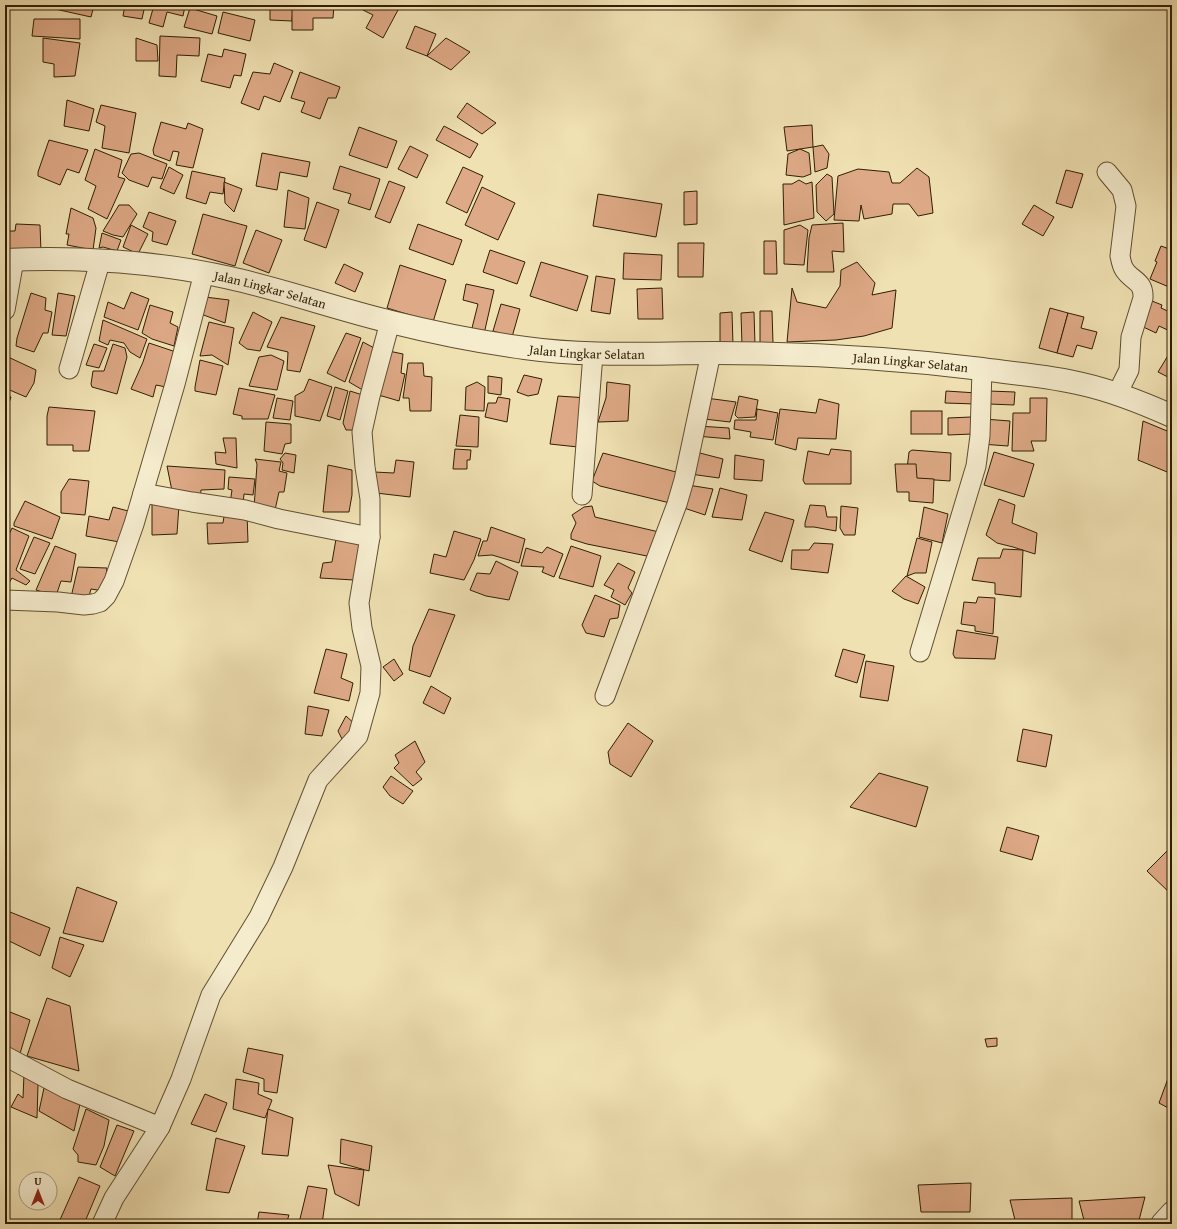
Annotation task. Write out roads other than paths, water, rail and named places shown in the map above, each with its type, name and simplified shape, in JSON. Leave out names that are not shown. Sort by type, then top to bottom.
[{"type":"street","points":[[1107,172],[1122,190],[1125,198],[1126,206],[1120,256],[1123,269],[1141,286],[1143,292],[1143,298],[1131,337],[1129,370],[1117,394]]},
{"type":"street","name":"Jalan Lingkar Selatan","points":[[10,260],[51,259],[161,266],[204,273],[271,288],[390,322],[482,342],[529,349],[593,354],[793,354],[895,359],[1046,377],[1083,384],[1117,394],[1172,416]]},
{"type":"street","points":[[5,310],[10,260]]},
{"type":"street","points":[[69,369],[100,262]]},
{"type":"street","points":[[5,600],[58,602],[84,605],[100,602],[106,596],[114,581],[134,524],[142,492],[175,384],[204,273]]},
{"type":"street","points":[[102,1224],[114,1198],[160,1127],[181,1079],[211,995],[259,917],[283,867],[318,780],[358,736],[370,693],[371,666],[362,628],[359,603],[370,537],[370,499],[362,432],[390,322]]},
{"type":"street","points":[[605,696],[677,504],[684,480],[711,353]]},
{"type":"street","points":[[582,495],[593,354]]},
{"type":"street","points":[[920,652],[976,466],[980,436],[982,369]]},
{"type":"street","points":[[142,492],[192,502],[245,510],[279,519],[370,537]]},
{"type":"street","points":[[5,1056],[66,1089],[160,1127]]},
{"type":"street","points":[[1162,1224],[1172,1214]]}]
